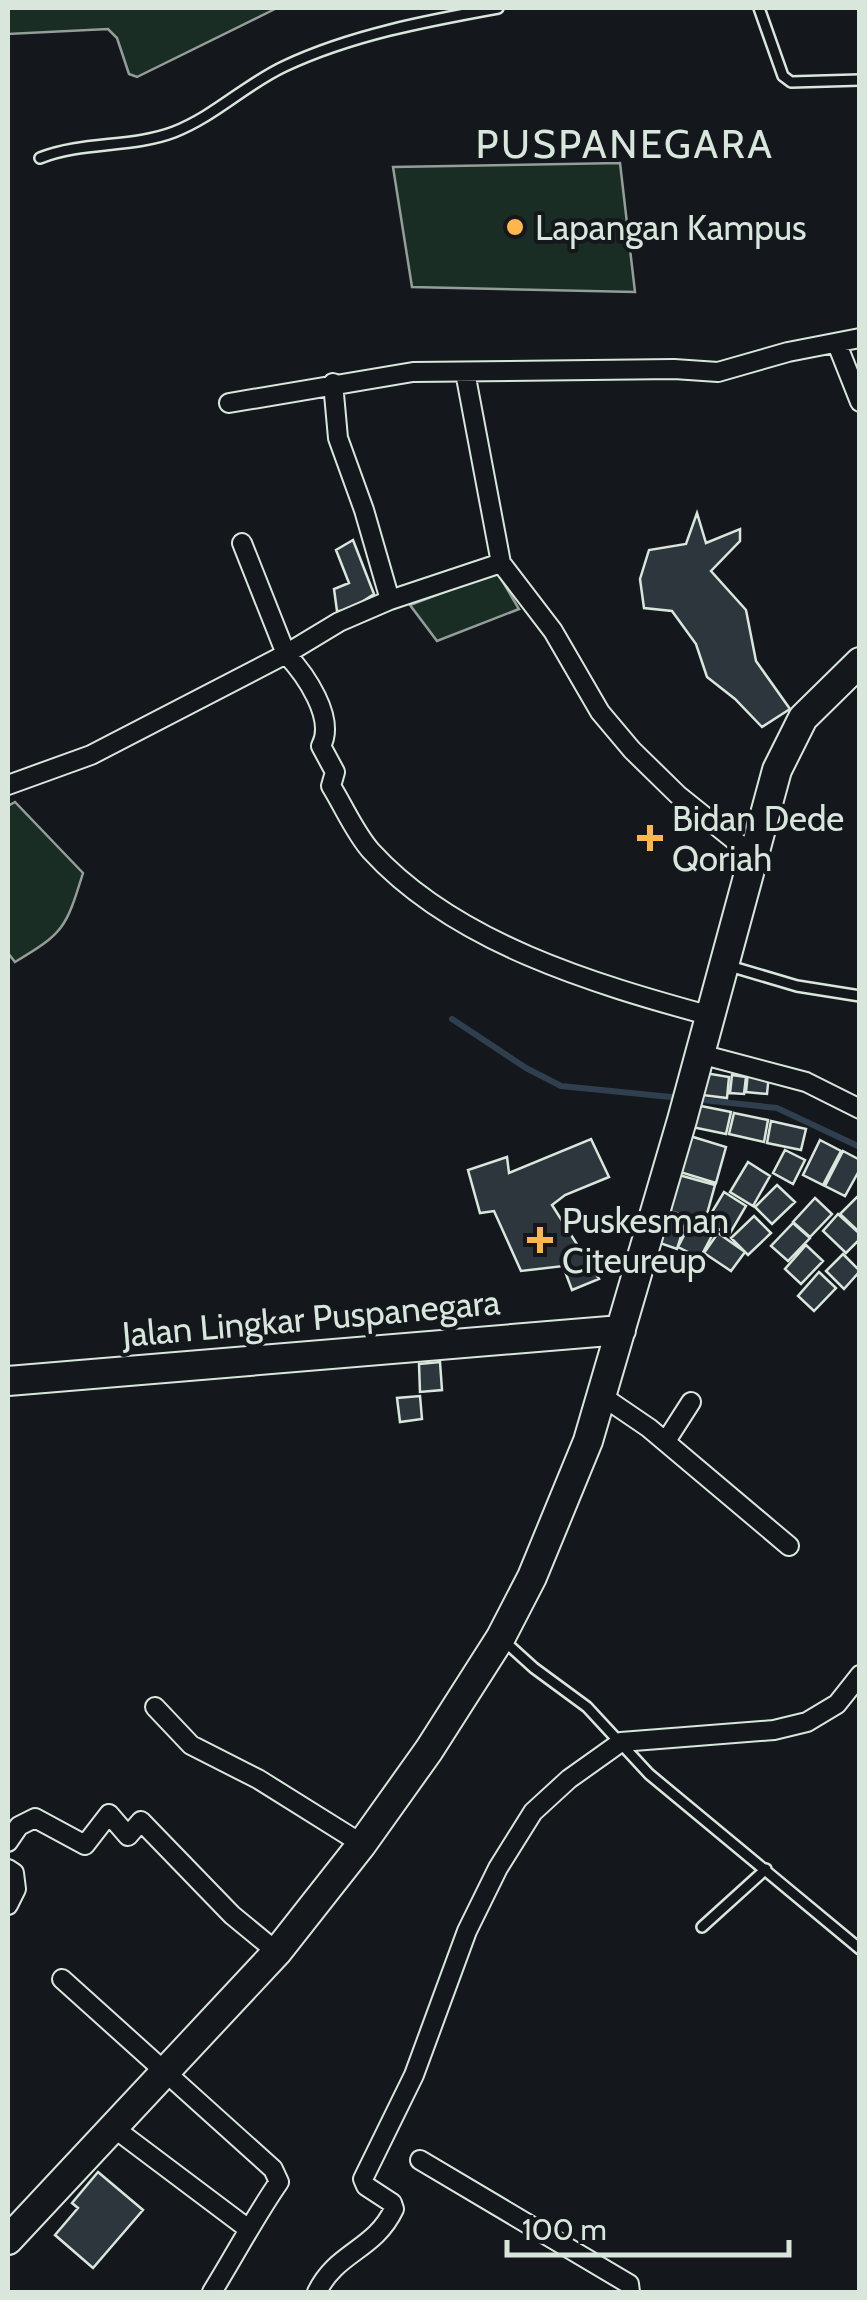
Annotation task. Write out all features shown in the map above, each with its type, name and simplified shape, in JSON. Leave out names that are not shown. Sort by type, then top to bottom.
[{"type":"main road","points":[[8,2240],[277,1952],[362,1844],[501,1637],[569,1493],[602,1396],[777,770],[794,733],[814,706],[860,662]]},
{"type":"main road","name":"Jalan Lingkar Puspanegara","points":[[8,1380],[620,1330]]},
{"type":"street","points":[[228,404],[413,372],[674,369],[718,372],[788,352],[860,338]]},
{"type":"street","points":[[837,344],[860,402]]},
{"type":"street","points":[[465,372],[502,563],[553,632],[600,712],[632,750],[678,795],[754,856]]},
{"type":"street","points":[[333,384],[338,438],[390,600]]},
{"type":"street","points":[[242,543],[286,654],[299,668],[323,716],[326,738],[321,746],[335,772],[331,786],[370,850],[430,904],[513,948],[607,988],[711,1016]]},
{"type":"street","points":[[8,785],[91,754],[286,654],[339,622],[390,600],[502,563]]},
{"type":"street","points":[[698,1060],[806,1082],[860,1108]]},
{"type":"street","points":[[602,1396],[666,1441],[789,1546]]},
{"type":"street","points":[[666,1441],[691,1402]]},
{"type":"street","points":[[317,2292],[326,2274],[380,2231],[394,2210],[392,2203],[366,2186],[363,2179],[414,2075],[460,1949],[498,1868],[533,1812],[569,1779],[621,1742],[774,1730],[806,1722],[837,1704],[860,1676]]},
{"type":"street","points":[[155,1707],[191,1745],[258,1778],[362,1844]]},
{"type":"street","points":[[8,1842],[19,1826],[35,1818],[84,1845],[110,1814],[128,1836],[140,1821],[232,1915],[277,1952]]},
{"type":"street","points":[[8,1869],[14,1873],[16,1889],[8,1904]]},
{"type":"street","points":[[62,1980],[273,2169],[278,2182],[212,2292]]},
{"type":"street","points":[[114,2128],[247,2228]]},
{"type":"street","points":[[420,2160],[629,2284],[630,2292]]},
{"type":"lane","points":[[40,158],[167,134],[208,116],[249,84],[337,45],[498,8]]},
{"type":"lane","points":[[759,8],[783,76],[791,82],[860,80]]},
{"type":"lane","points":[[723,964],[797,986],[860,996]]},
{"type":"lane","points":[[501,1637],[534,1668],[588,1707],[649,1774],[860,1948]]},
{"type":"lane","points":[[702,1927],[766,1869]]},
{"type":"green space","points":[[8,8],[277,8],[137,77],[129,74],[117,38],[108,29],[8,34]]},
{"type":"green space","name":"Lapangan Kampus","points":[[620,163],[635,292],[412,287],[393,167]]},
{"type":"green space","points":[[497,572],[519,609],[437,641],[410,605]]},
{"type":"green space","points":[[15,802],[83,873],[61,927],[44,944],[15,962],[8,953],[8,806]]},
{"type":"building","points":[[697,513],[706,543],[740,529],[740,541],[711,571],[746,610],[756,661],[790,709],[762,727],[707,677],[696,644],[672,611],[644,608],[640,579],[649,550],[686,544]]},
{"type":"building","points":[[353,540],[374,594],[348,611],[337,611],[334,589],[349,583],[336,550]]},
{"type":"building","points":[[748,1072],[769,1074],[767,1094],[746,1092]]},
{"type":"building","points":[[705,1073],[729,1077],[727,1098],[702,1095]]},
{"type":"building","points":[[732,1075],[746,1077],[744,1094],[730,1093]]},
{"type":"building","points":[[696,1105],[731,1112],[726,1134],[692,1127]]},
{"type":"building","points":[[734,1113],[768,1120],[764,1142],[729,1134]]},
{"type":"building","points":[[771,1121],[806,1129],[801,1150],[767,1143]]},
{"type":"building","points":[[690,1136],[726,1147],[716,1183],[680,1172]]},
{"type":"building","name":"Puskesman Citeureup","points":[[591,1139],[609,1177],[565,1195],[552,1205],[599,1279],[572,1290],[563,1266],[521,1271],[494,1211],[480,1213],[468,1170],[507,1157],[509,1173]]},
{"type":"building","points":[[820,1140],[841,1151],[823,1185],[803,1175]]},
{"type":"building","points":[[785,1150],[805,1160],[793,1184],[773,1173]]},
{"type":"building","points":[[843,1151],[860,1160],[860,1169],[845,1196],[825,1186]]},
{"type":"building","points":[[748,1162],[770,1176],[753,1206],[730,1192]]},
{"type":"building","points":[[679,1175],[715,1185],[705,1221],[669,1211]]},
{"type":"building","points":[[777,1185],[795,1202],[772,1224],[755,1207]]},
{"type":"building","points":[[724,1192],[746,1206],[729,1235],[706,1222]]},
{"type":"building","points":[[860,1194],[860,1227],[857,1230],[840,1214]]},
{"type":"building","points":[[815,1198],[832,1214],[810,1237],[793,1222]]},
{"type":"building","points":[[664,1210],[687,1218],[677,1249],[654,1241]]},
{"type":"building","points":[[838,1214],[860,1234],[846,1253],[823,1231]]},
{"type":"building","points":[[754,1216],[771,1233],[748,1255],[731,1238]]},
{"type":"building","points":[[693,1218],[715,1230],[700,1258],[678,1247]]},
{"type":"building","points":[[793,1223],[810,1238],[788,1261],[771,1246]]},
{"type":"building","points":[[718,1233],[745,1252],[731,1271],[704,1253]]},
{"type":"building","points":[[806,1245],[823,1261],[801,1284],[785,1269]]},
{"type":"building","points":[[843,1254],[860,1271],[844,1289],[826,1271]]},
{"type":"building","points":[[819,1272],[836,1288],[814,1311],[798,1296]]},
{"type":"building","points":[[440,1362],[442,1390],[420,1392],[419,1364]]},
{"type":"building","points":[[420,1396],[422,1419],[400,1422],[397,1398]]},
{"type":"building","points":[[98,2172],[143,2210],[93,2268],[55,2235],[78,2208],[72,2203]]},
{"type":"waterway","points":[[452,1019],[561,1086],[681,1098]]},
{"type":"waterway","points":[[693,1099],[777,1108],[860,1147]]},
{"type":"place","name":"Lapangan Kampus","points":[[515,227]]},
{"type":"place","name":"Bidan Dede Qoriah","points":[[650,838]]},
{"type":"place","name":"Puskesman Citeureup","points":[[540,1240]]},
{"type":"district","name":"PUSPANEGARA","points":[[625,143]]}]
